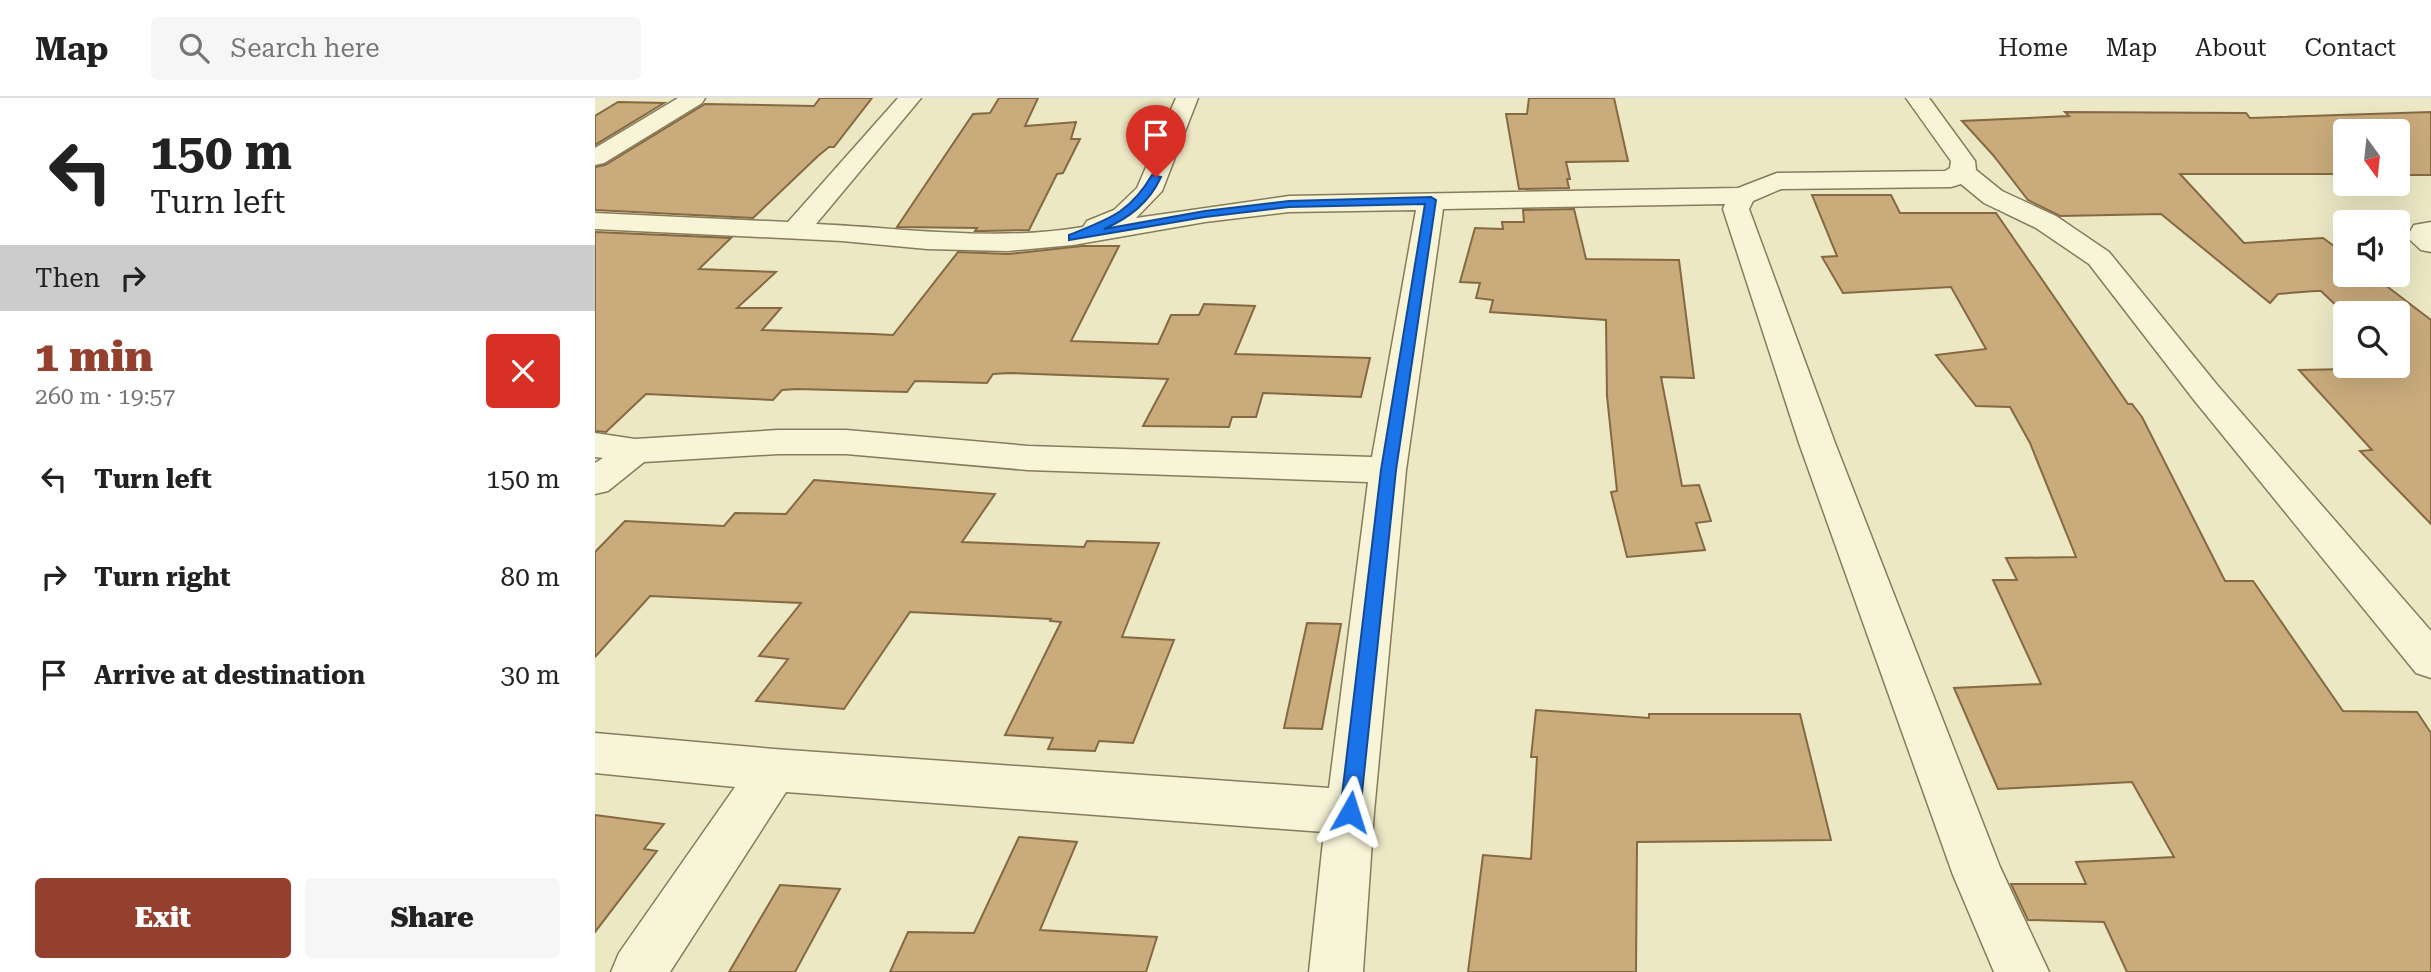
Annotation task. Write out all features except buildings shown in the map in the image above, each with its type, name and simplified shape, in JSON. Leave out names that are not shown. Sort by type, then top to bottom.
[{"type":"street","points":[[595,158],[694,98]]},
{"type":"street","points":[[795,231],[910,98]]},
{"type":"street","points":[[1073,237],[1123,216],[1149,191],[1187,98]]},
{"type":"street","points":[[595,221],[927,241],[1008,243],[1073,237],[1205,214],[1289,204],[1742,196],[1777,181],[1951,179],[1963,171],[1963,161],[1917,98]]},
{"type":"street","points":[[1966,175],[1993,197],[2046,222],[2099,258],[2206,393],[2431,661]]},
{"type":"street","points":[[1742,196],[1736,209],[1817,443],[1978,875],[2022,972]]},
{"type":"street","points":[[1336,972],[1350,812],[1388,470],[1431,200]]},
{"type":"street","points":[[2431,230],[2424,231],[2421,237],[2431,244]]},
{"type":"street","points":[[595,445],[635,450],[778,442],[846,442],[1028,458],[1388,470]]},
{"type":"street","points":[[595,482],[635,450]]},
{"type":"street","points":[[595,753],[774,770],[1350,812]]},
{"type":"street","points":[[638,972],[774,770]]},
{"type":"route","points":[[1156,177],[1149,191],[1123,216],[1073,237],[1205,214],[1289,204],[1431,200],[1388,470],[1350,812]]}]
